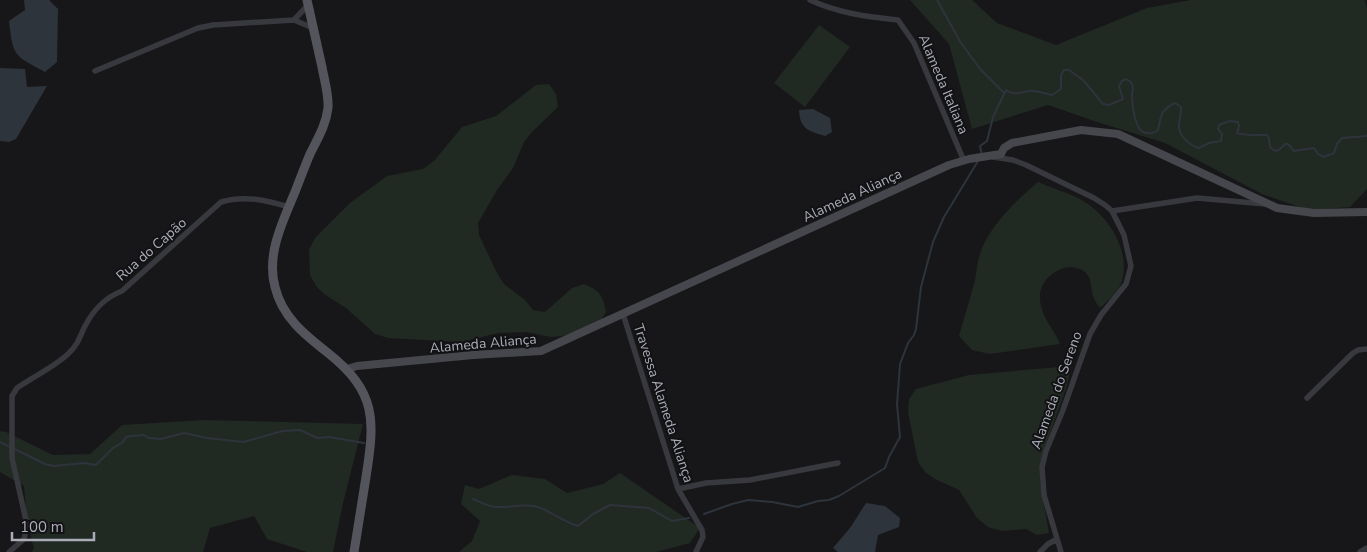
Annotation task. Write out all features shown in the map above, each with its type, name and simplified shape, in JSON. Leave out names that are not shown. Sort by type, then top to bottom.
[{"type":"main road","points":[[308,2],[325,83],[328,107],[323,130],[310,154],[278,233],[273,260],[274,286],[285,312],[308,338],[347,369],[363,390],[370,409],[372,440],[354,552]]},
{"type":"street","name":"Alameda Italiana","points":[[810,0],[827,7],[868,18],[898,20],[914,43],[966,160]]},
{"type":"street","points":[[294,20],[308,2]]},
{"type":"street","points":[[95,71],[198,28],[213,25],[294,20],[313,28]]},
{"type":"street","name":"Alameda Aliança","points":[[347,369],[357,366],[541,351],[924,176],[966,160],[1001,154],[1004,148],[1012,143],[1081,130],[1118,134],[1277,208],[1293,211],[1367,212]]},
{"type":"street","name":"Alameda do Sereno","points":[[984,156],[1019,162],[1094,198],[1112,211],[1124,235],[1131,266],[1126,284],[1093,327],[1084,346],[1042,467],[1044,495],[1061,552]]},
{"type":"street","name":"Rua do Capão","points":[[9,552],[24,539],[27,526],[12,458],[12,396],[17,388],[68,354],[76,345],[90,316],[97,307],[106,299],[122,291],[221,202],[236,198],[265,200],[289,206]]},
{"type":"street","points":[[1112,211],[1197,198],[1267,204]]},
{"type":"street","name":"Travessa Alameda Aliança","points":[[623,314],[678,489],[702,533],[696,552]]},
{"type":"street","points":[[1307,398],[1353,354],[1367,349]]},
{"type":"street","points":[[678,489],[750,480],[838,463]]},
{"type":"street","points":[[1040,552],[1048,544],[1058,539]]},
{"type":"street","points":[[1360,552],[1367,548]]},
{"type":"shaded area","points":[[24,0],[49,0],[58,9],[57,62],[45,72],[21,58],[17,54],[12,42],[9,21],[25,10]]},
{"type":"shaded area","points":[[910,0],[972,0],[997,23],[1056,45],[1147,8],[1191,0],[1365,0],[1367,9],[1367,189],[1350,207],[1308,210],[1262,194],[1165,143],[1048,105],[972,129],[949,44]]},
{"type":"shaded area","points":[[819,25],[850,47],[805,107],[774,83]]},
{"type":"shaded area","points":[[0,68],[25,69],[27,87],[47,86],[16,139],[9,142],[0,141]]},
{"type":"shaded area","points":[[549,84],[556,94],[558,107],[524,142],[513,168],[497,190],[478,223],[479,235],[504,284],[525,300],[533,310],[545,312],[572,288],[584,284],[597,291],[604,301],[606,312],[600,322],[575,333],[551,337],[526,332],[498,333],[461,342],[388,338],[375,334],[346,308],[324,294],[316,286],[310,275],[309,250],[315,238],[350,203],[387,176],[423,169],[434,161],[462,127],[496,116],[536,85]]},
{"type":"shaded area","points":[[813,109],[830,118],[832,132],[825,136],[810,131],[803,125],[799,110]]},
{"type":"shaded area","points":[[1038,182],[1082,200],[1104,219],[1117,238],[1121,248],[1124,270],[1121,285],[1100,308],[1094,299],[1090,279],[1086,273],[1081,269],[1061,269],[1048,278],[1041,289],[1040,295],[1040,302],[1045,317],[1060,344],[990,354],[972,350],[959,336],[984,244],[1004,214]]},
{"type":"shaded area","points":[[1071,366],[1067,386],[1043,453],[1040,481],[1049,533],[1037,535],[1026,529],[1002,531],[988,527],[977,518],[959,490],[935,479],[925,472],[918,462],[908,412],[909,399],[916,389],[969,375]]},
{"type":"shaded area","points":[[204,420],[363,424],[333,552],[307,552],[267,539],[254,516],[210,528],[203,552],[31,552],[34,549],[27,521],[24,486],[0,472],[0,431],[6,432],[53,455],[90,454],[122,425]]},
{"type":"shaded area","points":[[620,473],[700,528],[690,543],[656,552],[459,552],[472,541],[480,521],[461,504],[465,485],[479,489],[512,475],[545,479],[567,493],[603,484]]},
{"type":"shaded area","points":[[866,503],[885,506],[900,518],[899,527],[878,535],[875,552],[838,552],[833,548],[850,528]]},
{"type":"waterway","points":[[937,0],[961,43],[981,70],[1004,93]]},
{"type":"waterway","points":[[982,155],[980,146],[987,141],[993,117],[1006,90],[1012,93],[1033,91],[1052,95],[1061,89],[1061,75],[1064,70],[1069,70],[1083,80],[1103,104],[1109,105],[1123,99],[1119,86],[1126,79],[1132,83],[1134,116],[1140,130],[1145,133],[1153,133],[1158,130],[1164,111],[1175,103],[1181,107],[1179,126],[1181,135],[1189,143],[1199,148],[1209,143],[1221,141],[1222,134],[1218,129],[1219,125],[1230,121],[1238,122],[1237,133],[1267,135],[1270,147],[1275,151],[1288,144],[1294,151],[1314,148],[1318,154],[1324,157],[1334,153],[1337,144],[1342,138],[1367,136]]},
{"type":"waterway","points":[[704,514],[748,500],[798,507],[829,500],[885,468],[900,437],[897,404],[900,364],[916,329],[921,287],[933,242],[944,217],[978,161]]},
{"type":"waterway","points":[[0,442],[45,464],[54,466],[84,463],[96,465],[113,448],[123,442],[126,437],[144,435],[149,438],[161,439],[184,433],[243,442],[283,431],[300,430],[317,438],[329,437],[364,443]]},
{"type":"waterway","points":[[473,499],[495,507],[527,505],[538,507],[578,526],[593,514],[610,505],[649,508],[672,521],[689,518]]}]
